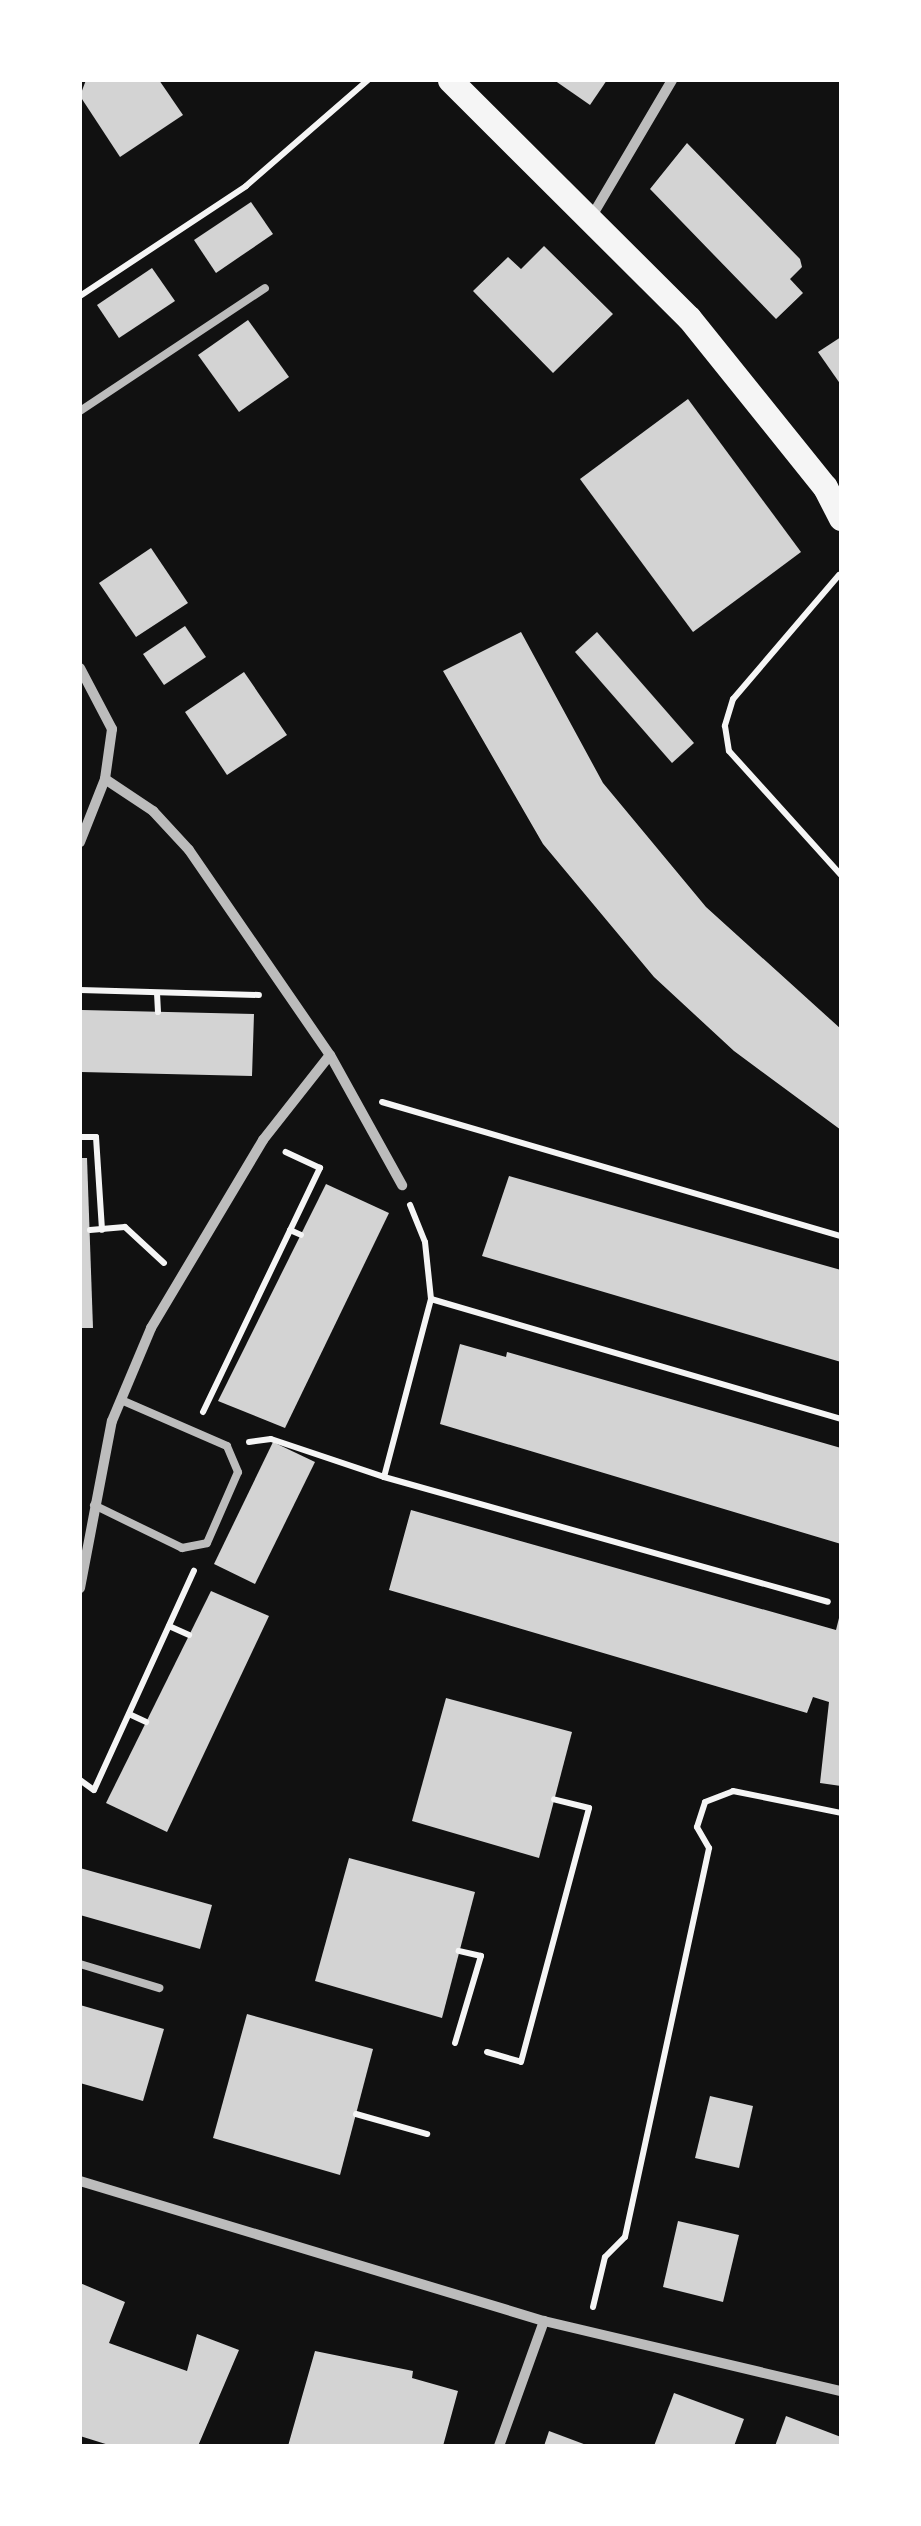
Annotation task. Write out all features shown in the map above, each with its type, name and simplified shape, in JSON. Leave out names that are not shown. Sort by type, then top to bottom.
[{"type":"main road","points":[[450,80],[689,318],[825,486],[841,518]]},
{"type":"street","points":[[591,217],[672,80]]},
{"type":"street","points":[[80,668],[112,729],[105,779],[80,842]]},
{"type":"street","points":[[105,779],[172,828],[330,1055],[402,1185]]},
{"type":"street","points":[[80,1588],[94,1505],[121,1400],[179,1277],[263,1140],[330,1055]]},
{"type":"street","points":[[80,2181],[544,2320],[841,2391]]},
{"type":"street","points":[[499,2446],[544,2320]]},
{"type":"lane","points":[[80,412],[265,288]]},
{"type":"lane","points":[[94,1505],[182,1548],[208,1543],[238,1472],[227,1446],[121,1400]]},
{"type":"lane","points":[[80,1964],[159,1988]]},
{"type":"path","points":[[80,296],[246,186],[368,80]]},
{"type":"path","points":[[839,575],[733,699],[725,726],[729,751],[841,875]]},
{"type":"path","points":[[80,990],[288,996]]},
{"type":"path","points":[[157,992],[158,1012]]},
{"type":"path","points":[[356,1101],[388,1103],[841,1236]]},
{"type":"path","points":[[80,1138],[96,1138],[102,1230]]},
{"type":"path","points":[[194,1432],[320,1168],[263,1140]]},
{"type":"path","points":[[384,1477],[431,1299],[425,1242],[402,1185]]},
{"type":"path","points":[[90,1230],[125,1228],[179,1277]]},
{"type":"path","points":[[290,1230],[301,1234]]},
{"type":"path","points":[[431,1299],[841,1419]]},
{"type":"path","points":[[242,1330],[251,1334]]},
{"type":"path","points":[[227,1446],[271,1439],[384,1477],[828,1602]]},
{"type":"path","points":[[80,1780],[94,1790],[208,1543]]},
{"type":"path","points":[[169,1626],[189,1635]]},
{"type":"path","points":[[129,1714],[146,1722]]},
{"type":"path","points":[[587,2330],[605,2258],[625,2237],[709,1848],[697,1827],[705,1802],[732,1792],[841,1813]]},
{"type":"path","points":[[487,2052],[521,2062],[589,1808],[554,1799]]},
{"type":"path","points":[[455,2042],[482,1956],[459,1951]]},
{"type":"path","points":[[356,2114],[427,2134]]},
{"type":"building","points":[[86,80],[159,80],[183,115],[120,157],[80,96]]},
{"type":"building","points":[[554,80],[607,80],[590,105]]},
{"type":"building","points":[[687,143],[800,259],[802,267],[790,279],[803,293],[776,319],[650,189]]},
{"type":"building","points":[[251,202],[273,234],[216,273],[194,240]]},
{"type":"building","points":[[544,246],[613,314],[553,373],[473,291],[508,257],[521,269]]},
{"type":"building","points":[[152,268],[175,301],[119,338],[97,305]]},
{"type":"building","points":[[248,320],[289,377],[239,412],[198,355]]},
{"type":"building","points":[[841,337],[841,385],[818,352]]},
{"type":"building","points":[[688,399],[801,552],[693,632],[580,479]]},
{"type":"building","points":[[151,548],[188,603],[136,637],[99,583]]},
{"type":"building","points":[[185,626],[206,657],[164,685],[143,654]]},
{"type":"building","points":[[521,632],[603,783],[706,907],[841,1029],[841,1130],[734,1051],[654,977],[543,844],[443,671]]},
{"type":"building","points":[[597,632],[694,743],[672,763],[575,652]]},
{"type":"building","points":[[244,672],[287,735],[227,775],[185,712]]},
{"type":"building","points":[[82,1010],[254,1014],[252,1076],[81,1072]]},
{"type":"building","points":[[80,1158],[87,1158],[93,1328],[80,1328]]},
{"type":"building","points":[[509,1176],[841,1270],[841,1362],[482,1256]]},
{"type":"building","points":[[326,1184],[389,1213],[285,1428],[218,1401]]},
{"type":"building","points":[[460,1344],[506,1357],[507,1352],[841,1448],[841,1544],[440,1424]]},
{"type":"building","points":[[273,1442],[315,1462],[255,1584],[214,1564]]},
{"type":"building","points":[[411,1510],[836,1630],[841,1610],[841,1786],[820,1783],[829,1702],[813,1697],[807,1713],[389,1590]]},
{"type":"building","points":[[211,1591],[269,1616],[167,1832],[106,1803]]},
{"type":"building","points":[[446,1698],[572,1732],[539,1858],[412,1821]]},
{"type":"building","points":[[349,1858],[475,1892],[442,2018],[315,1981]]},
{"type":"building","points":[[80,1868],[212,1905],[200,1949],[80,1915]]},
{"type":"building","points":[[80,2005],[164,2029],[143,2101],[80,2083]]},
{"type":"building","points":[[247,2014],[373,2049],[340,2175],[213,2138]]},
{"type":"building","points":[[710,2096],[753,2106],[739,2168],[695,2158]]},
{"type":"building","points":[[678,2221],[739,2235],[723,2302],[663,2287]]},
{"type":"building","points":[[80,2283],[125,2302],[109,2343],[187,2371],[197,2334],[239,2350],[198,2446],[112,2446],[80,2436]]},
{"type":"building","points":[[315,2351],[413,2371],[412,2378],[458,2391],[443,2446],[288,2446]]},
{"type":"building","points":[[674,2393],[744,2419],[734,2446],[654,2446]]},
{"type":"building","points":[[786,2416],[841,2437],[841,2446],[775,2446]]},
{"type":"building","points":[[549,2431],[589,2446],[544,2446]]}]
